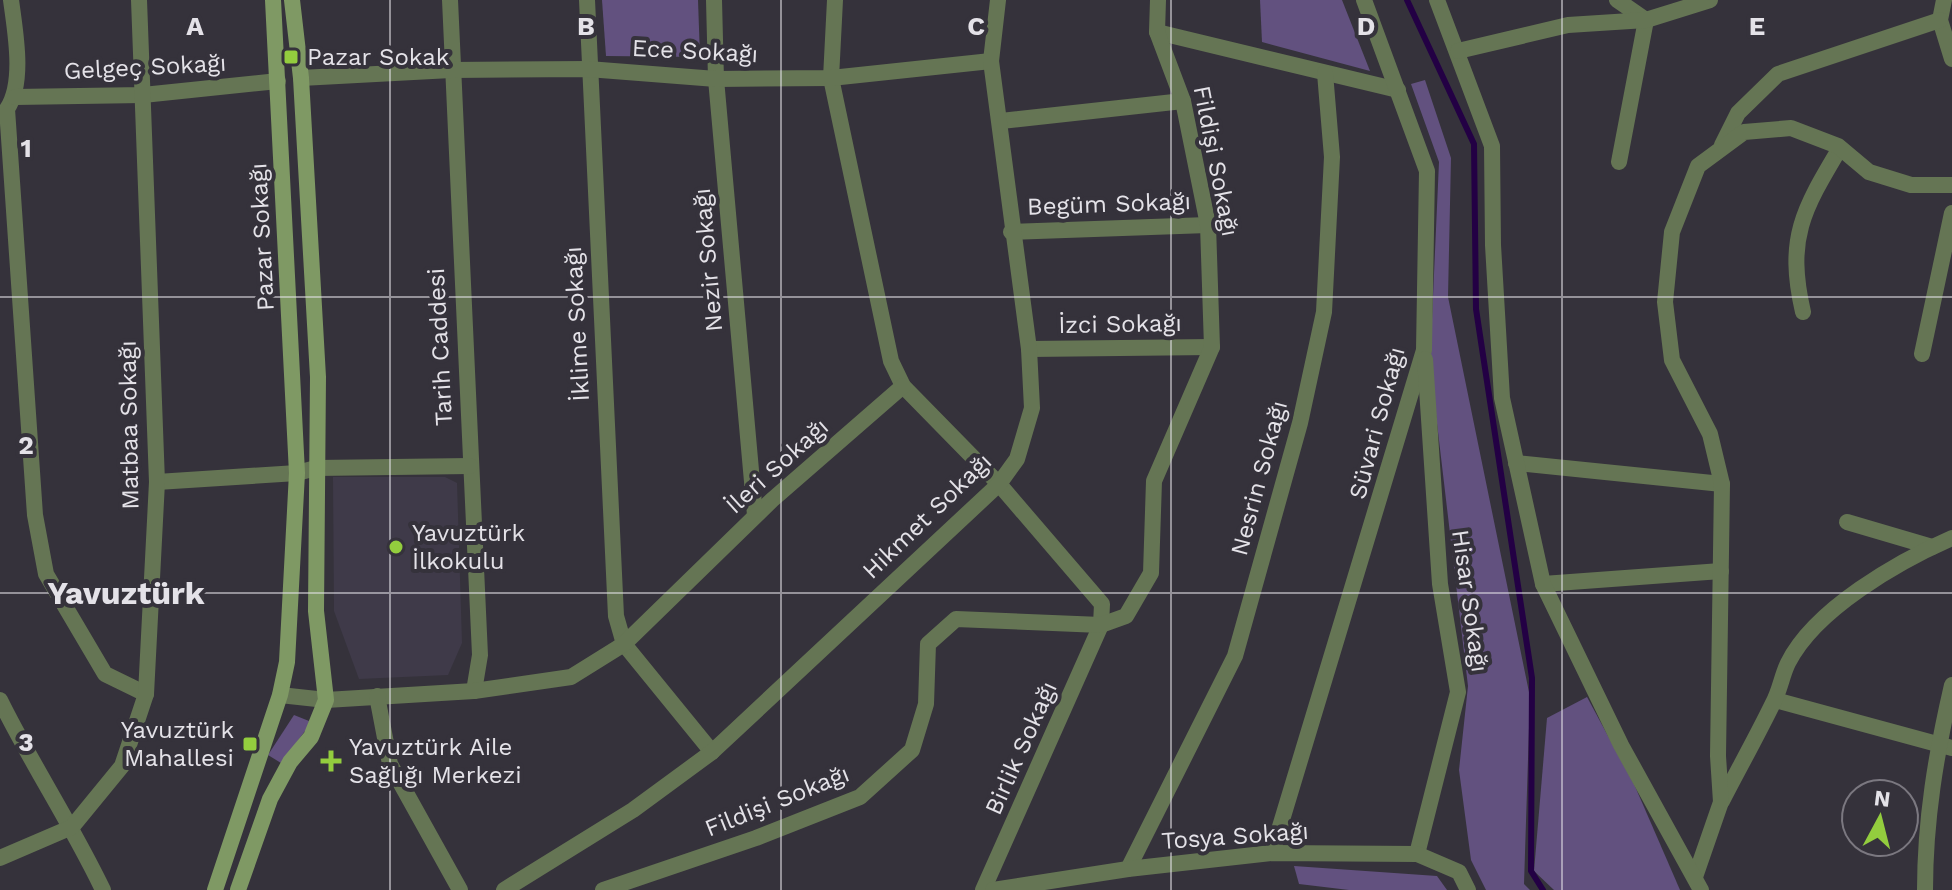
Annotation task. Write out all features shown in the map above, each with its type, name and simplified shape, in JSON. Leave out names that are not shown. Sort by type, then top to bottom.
[{"type":"main road","name":"Pazar Sokağı","points":[[215,890],[280,695],[287,662],[297,473],[273,0]]},
{"type":"main road","name":"Pazar Sokağı","points":[[292,0],[301,78],[318,377],[316,611],[326,700]]},
{"type":"main road","points":[[238,890],[270,799],[290,762],[311,737],[326,700]]},
{"type":"street","points":[[11,0],[15,34],[7,101],[35,515],[46,574],[105,674],[146,694]]},
{"type":"street","name":"Matbaa Sokağı","points":[[72,827],[122,766],[146,694],[157,482],[139,0]]},
{"type":"street","name":"Tarih Caddesi","points":[[450,0],[480,655],[474,691]]},
{"type":"street","name":"İklime Sokağı","points":[[587,0],[616,616],[624,644]]},
{"type":"street","name":"Nezir Sokağı","points":[[714,0],[716,79],[755,515]]},
{"type":"street","points":[[835,0],[831,78],[891,361],[903,386],[999,484],[1102,604],[1101,625]]},
{"type":"street","name":"Hikmet Sokağı","points":[[504,890],[633,810],[712,752],[999,484],[1017,459],[1032,408],[1029,349],[1011,232],[1001,121],[991,61],[998,0]]},
{"type":"street","name":"Fildişi Sokağı","points":[[603,890],[756,838],[860,797],[912,750],[926,704],[928,644],[956,619],[1101,625],[1126,616],[1151,573],[1154,481],[1212,347],[1208,225],[1183,101],[1157,32],[1158,0]]},
{"type":"street","name":"Süvari Sokağı","points":[[1272,853],[1424,350],[1427,171],[1364,0]]},
{"type":"street","points":[[1437,0],[1492,146],[1493,245],[1502,398],[1543,584],[1621,745],[1698,884]]},
{"type":"street","points":[[1617,0],[1646,20]]},
{"type":"street","points":[[1458,51],[1568,25],[1646,20],[1710,0]]},
{"type":"street","points":[[1944,0],[1940,20],[1952,59]]},
{"type":"street","points":[[1619,162],[1646,20]]},
{"type":"street","points":[[1720,149],[1738,113],[1778,74],[1940,20]]},
{"type":"street","points":[[1157,32],[1398,90]]},
{"type":"street","name":"Ece Sokağı","points":[[301,78],[451,70],[588,69],[716,79],[831,78],[991,61]]},
{"type":"street","name":"Nesrin Sokağı","points":[[1128,869],[1235,656],[1300,423],[1324,312],[1332,157],[1325,73]]},
{"type":"street","name":"Gelgeç Sokağı","points":[[7,101],[143,95],[278,81]]},
{"type":"street","points":[[1001,121],[1183,101]]},
{"type":"street","points":[[1721,802],[1722,484],[1710,434],[1672,360],[1665,302],[1672,232],[1698,166],[1744,132],[1791,128],[1840,148],[1869,172],[1911,185],[1952,185]]},
{"type":"street","points":[[1803,312],[1796,281],[1795,250],[1809,199],[1840,148]]},
{"type":"street","points":[[1922,354],[1952,213]]},
{"type":"street","name":"Begüm Sokağı","points":[[1011,232],[1208,225]]},
{"type":"street","name":"İzci Sokağı","points":[[1029,349],[1212,347]]},
{"type":"street","name":"Hisar Sokağı","points":[[1417,854],[1458,692],[1440,584],[1424,350]]},
{"type":"street","name":"İleri Sokağı","points":[[280,695],[326,700],[474,691],[571,677],[624,644],[755,515],[903,386]]},
{"type":"street","points":[[1516,463],[1722,484]]},
{"type":"street","points":[[157,482],[297,473],[316,468],[470,466]]},
{"type":"street","points":[[1847,522],[1932,547]]},
{"type":"street","points":[[1698,884],[1721,802],[1775,700],[1789,661],[1843,601],[1952,538]]},
{"type":"street","points":[[1543,584],[1721,571]]},
{"type":"street","name":"Birlik Sokağı","points":[[983,890],[1101,625]]},
{"type":"street","points":[[624,644],[712,752]]},
{"type":"street","points":[[1925,890],[1925,828],[1945,746],[1952,685]]},
{"type":"street","points":[[377,696],[390,764],[460,890]]},
{"type":"street","points":[[0,700],[27,756],[72,827],[103,890]]},
{"type":"street","points":[[1775,700],[1945,746]]},
{"type":"street","points":[[0,858],[72,827]]},
{"type":"street","name":"Tosya Sokağı","points":[[993,890],[1128,869],[1272,853],[1417,854],[1459,872],[1468,890]]},
{"type":"shaded area","points":[[602,0],[698,0],[700,57],[606,56]]},
{"type":"shaded area","points":[[1260,0],[1342,0],[1370,71],[1262,42]]},
{"type":"shaded area","points":[[1425,80],[1451,158],[1448,297],[1530,697],[1524,884],[1530,890],[1486,890],[1471,860],[1459,770],[1468,686],[1430,364],[1439,162],[1411,84]]},
{"type":"shaded area","name":"Yavuztürk İlkokulu","points":[[333,477],[445,477],[457,483],[462,643],[448,675],[359,679],[334,611]]},
{"type":"shaded area","points":[[1587,697],[1634,784],[1680,890],[1554,890],[1534,871],[1547,718]]},
{"type":"shaded area","points":[[294,715],[309,721],[308,727],[281,763],[268,755]]},
{"type":"shaded area","points":[[1294,866],[1437,876],[1447,890],[1349,890],[1299,884]]},
{"type":"waterway","points":[[1407,0],[1474,144],[1476,309],[1532,678],[1531,871],[1543,890]]},
{"type":"place","name":"Pazar Sokak","points":[[291,57]]},
{"type":"place","name":"Yavuztürk İlkokulu","points":[[396,547]]},
{"type":"place","name":"Yavuztürk Mahallesi","points":[[250,744]]},
{"type":"place","name":"Yavuztürk Aile Sağlığı Merkezi","points":[[331,761]]},
{"type":"district","name":"Yavuztürk","points":[[126,593]]}]
